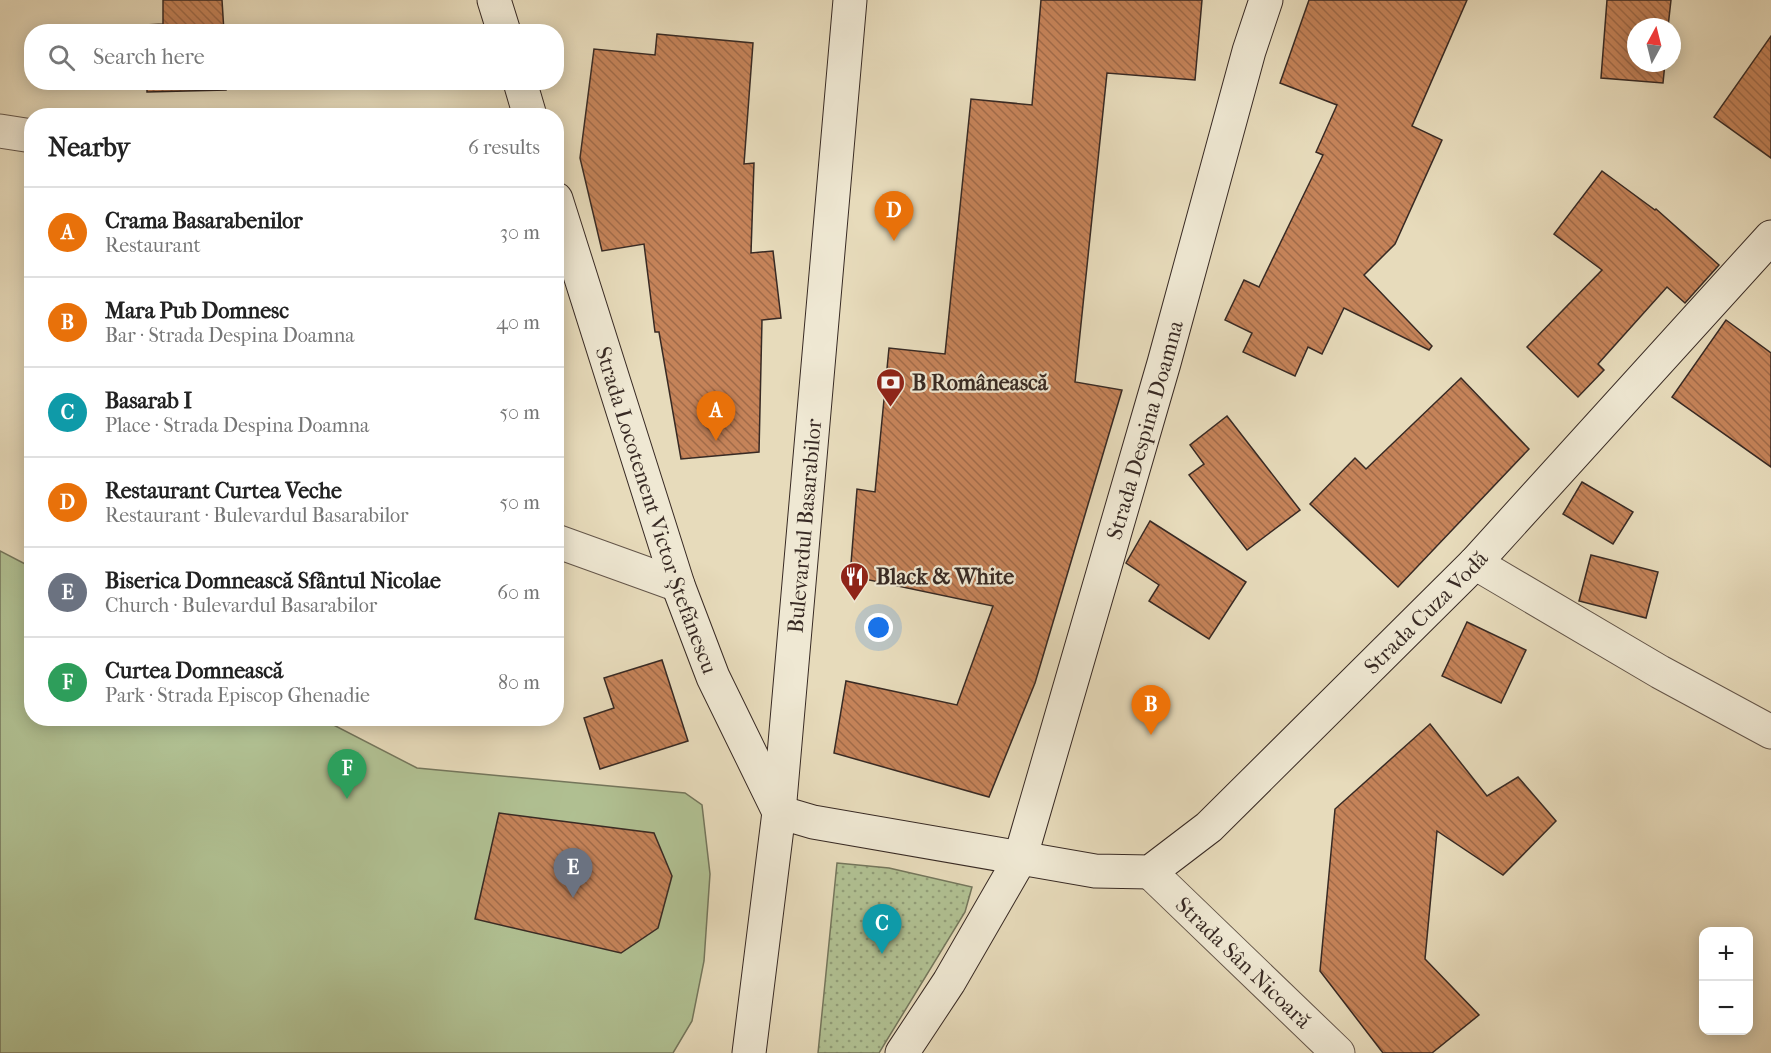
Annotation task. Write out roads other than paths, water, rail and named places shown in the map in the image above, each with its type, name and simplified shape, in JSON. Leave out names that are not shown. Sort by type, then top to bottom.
[{"type":"street","points":[[494,0],[502,24]]},
{"type":"street","name":"Bulevardul Basarabilor","points":[[749,1053],[779,812],[850,0]]},
{"type":"street","name":"Strada Despina Doamna","points":[[902,1053],[966,953],[1020,859],[1161,374],[1249,51],[1266,0]]},
{"type":"street","points":[[522,90],[528,108]]},
{"type":"street","points":[[0,130],[24,134]]},
{"type":"street","name":"Strada Locotenent Victor Ștefănescu","points":[[564,224],[678,585],[713,677],[779,812]]},
{"type":"street","name":"Strada Cuza Vodă","points":[[1150,872],[1209,827],[1475,563],[1771,237]]},
{"type":"street","points":[[564,544],[678,585]]},
{"type":"street","points":[[1475,563],[1660,672],[1771,732]]},
{"type":"street","points":[[779,812],[813,822],[1020,859],[1095,871],[1150,872]]},
{"type":"street","name":"Strada Sân Nicoară","points":[[1150,872],[1338,1053]]},
{"type":"place","name":"Restaurant Curtea Veche","points":[[894,241]]},
{"type":"place","name":"B Românească","points":[[891,408]]},
{"type":"place","name":"Crama Basarabenilor","points":[[716,441]]},
{"type":"place","name":"Black & White","points":[[855,602]]},
{"type":"place","name":"Mara Pub Domnesc","points":[[1151,735]]},
{"type":"place","name":"Curtea Domnească","points":[[347,799]]},
{"type":"place","name":"Biserica Domnească Sfântul Nicolae","points":[[573,898]]},
{"type":"place","name":"Basarab I","points":[[882,954]]}]
